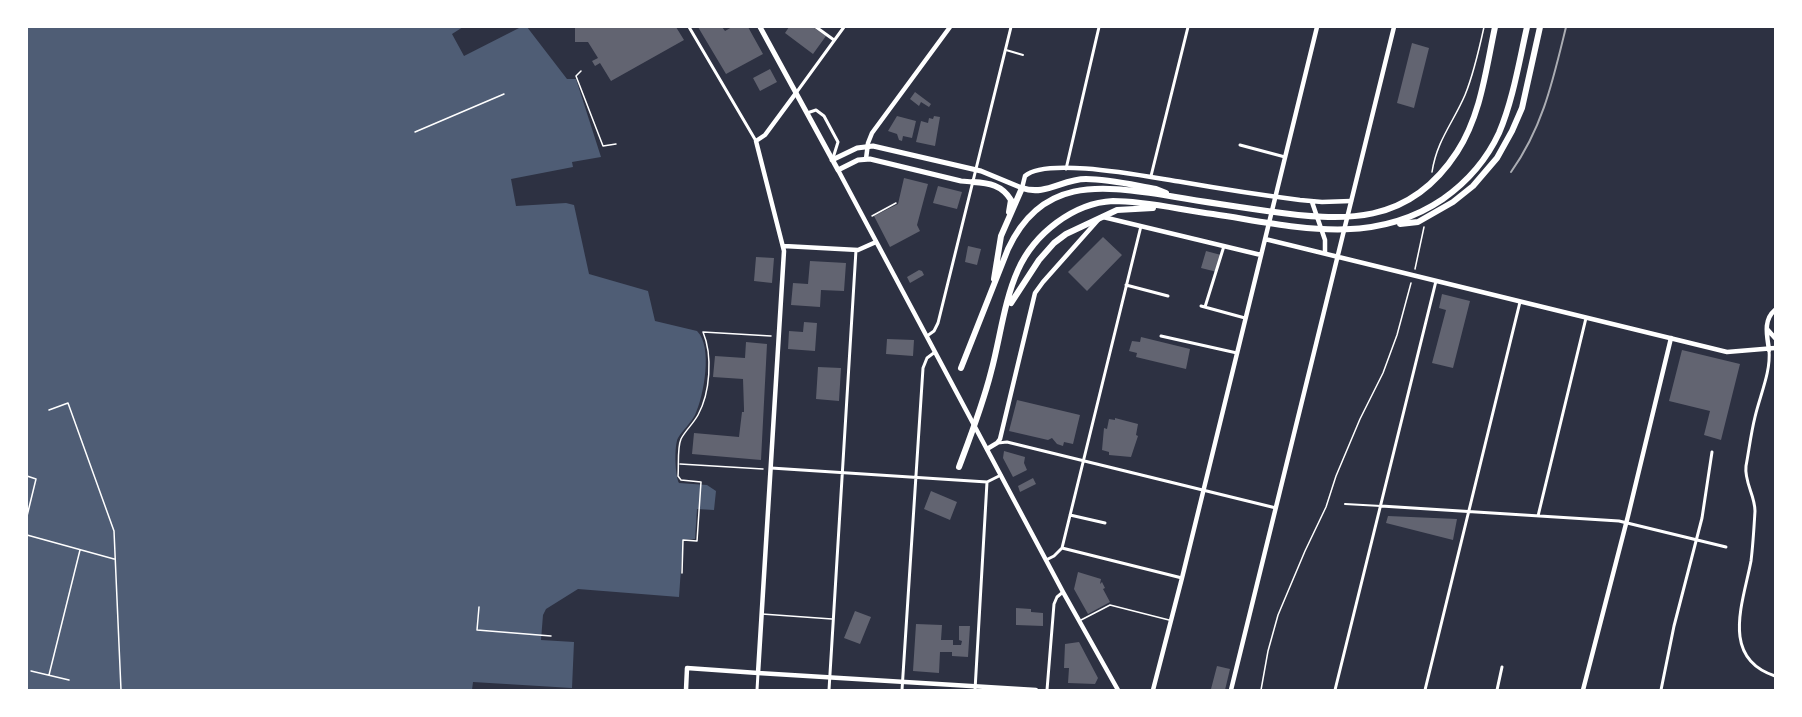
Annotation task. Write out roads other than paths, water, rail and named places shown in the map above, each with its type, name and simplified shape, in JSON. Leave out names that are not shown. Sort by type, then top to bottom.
[{"type":"highway","points":[[961,368],[1008,249],[1020,228],[1032,214],[1058,197],[1077,190],[1101,188],[1128,190],[1229,206],[1337,219],[1377,213],[1410,199],[1437,177],[1463,141],[1476,110],[1497,27]]},
{"type":"highway","points":[[1373,228],[1409,218],[1439,201],[1465,180],[1489,152],[1507,110],[1527,27]]},
{"type":"highway","points":[[958,466],[987,387],[1014,280],[1023,261],[1039,239],[1065,217],[1084,207],[1107,201],[1124,201],[1322,230],[1373,228],[1418,222],[1470,189],[1497,158],[1522,108],[1540,27]]},
{"type":"highway","points":[[1009,213],[1022,188],[1038,191],[1070,181],[1091,179],[1156,189],[1179,198]]},
{"type":"highway","points":[[973,182],[992,184],[1003,190],[1011,200],[998,248],[993,289]]},
{"type":"highway","points":[[1007,309],[1030,272],[1054,243],[1069,232],[1120,209],[1164,207]]},
{"type":"main road","points":[[760,27],[1046,561],[1118,690]]},
{"type":"main road","points":[[866,159],[872,133],[950,27]]},
{"type":"main road","points":[[1153,690],[1317,27]]},
{"type":"main road","points":[[1231,690],[1394,27]]},
{"type":"main road","points":[[758,672],[784,246],[756,141],[765,135],[796,93]]},
{"type":"main road","points":[[832,160],[857,147],[868,146],[976,170],[1022,188],[1024,177],[1031,171],[1112,170],[1312,202],[1351,201]]},
{"type":"main road","points":[[838,171],[858,160],[866,159],[973,182]]},
{"type":"main road","points":[[1312,202],[1325,240],[1325,253]]},
{"type":"main road","points":[[987,449],[1000,439],[1035,293],[1100,217],[1261,255]]},
{"type":"main road","points":[[1265,239],[1727,352],[1775,348]]},
{"type":"main road","points":[[784,246],[856,250],[864,249],[876,242]]},
{"type":"main road","points":[[1769,350],[1766,327],[1769,316],[1775,310]]},
{"type":"main road","points":[[1766,327],[1775,338]]},
{"type":"main road","points":[[1583,690],[1671,338]]},
{"type":"main road","points":[[686,690],[687,668],[903,681],[975,688],[1036,690]]},
{"type":"street","points":[[689,27],[756,141]]},
{"type":"street","points":[[816,27],[834,40]]},
{"type":"street","points":[[796,93],[844,27]]},
{"type":"street","points":[[926,336],[934,331],[938,323],[1011,27]]},
{"type":"street","points":[[1066,169],[1099,27]]},
{"type":"street","points":[[1151,176],[1188,27]]},
{"type":"street","points":[[1006,50],[1023,55]]},
{"type":"street","points":[[807,113],[815,110],[822,113],[837,140],[832,160]]},
{"type":"street","points":[[1240,145],[1285,157]]},
{"type":"street","points":[[1046,561],[1062,548],[1141,226]]},
{"type":"street","points":[[1224,246],[1203,307],[1245,318]]},
{"type":"street","points":[[829,690],[856,250]]},
{"type":"street","points":[[1335,690],[1436,281]]},
{"type":"street","points":[[1126,285],[1168,296]]},
{"type":"street","points":[[1425,690],[1520,302]]},
{"type":"street","points":[[1538,516],[1586,318]]},
{"type":"street","points":[[1161,336],[1237,353]]},
{"type":"street","points":[[1769,350],[1768,368],[1755,418],[1746,471],[1755,506],[1753,543],[1739,620],[1739,638],[1750,663],[1775,676]]},
{"type":"street","points":[[902,690],[923,366],[927,358],[935,352]]},
{"type":"street","points":[[996,444],[1007,442],[1276,508]]},
{"type":"street","points":[[1661,690],[1696,539],[1712,452]]},
{"type":"street","points":[[771,468],[987,482],[1001,476]]},
{"type":"street","points":[[975,688],[987,482]]},
{"type":"street","points":[[1346,504],[1626,523],[1726,547]]},
{"type":"street","points":[[1070,515],[1105,523]]},
{"type":"street","points":[[1062,548],[1182,578]]},
{"type":"street","points":[[1047,690],[1054,604],[1056,598],[1063,592]]},
{"type":"street","points":[[1497,690],[1502,668]]},
{"type":"street","points":[[757,690],[758,672]]},
{"type":"lane","points":[[1080,621],[1110,605],[1171,620]]},
{"type":"lane","points":[[761,614],[834,620]]},
{"type":"water","points":[[27,27],[463,27],[452,34],[464,56],[521,27],[527,27],[567,79],[576,79],[601,157],[572,162],[573,167],[511,179],[516,206],[566,203],[574,205],[589,274],[648,291],[655,321],[697,331],[705,348],[704,384],[695,415],[678,438],[676,468],[679,483],[707,485],[716,491],[714,510],[697,509],[695,539],[683,540],[679,597],[578,589],[546,609],[543,615],[541,640],[574,642],[572,688],[473,682],[472,690],[27,690]]},
{"type":"railway","points":[[1511,172],[1531,138],[1546,103],[1566,27]]}]
